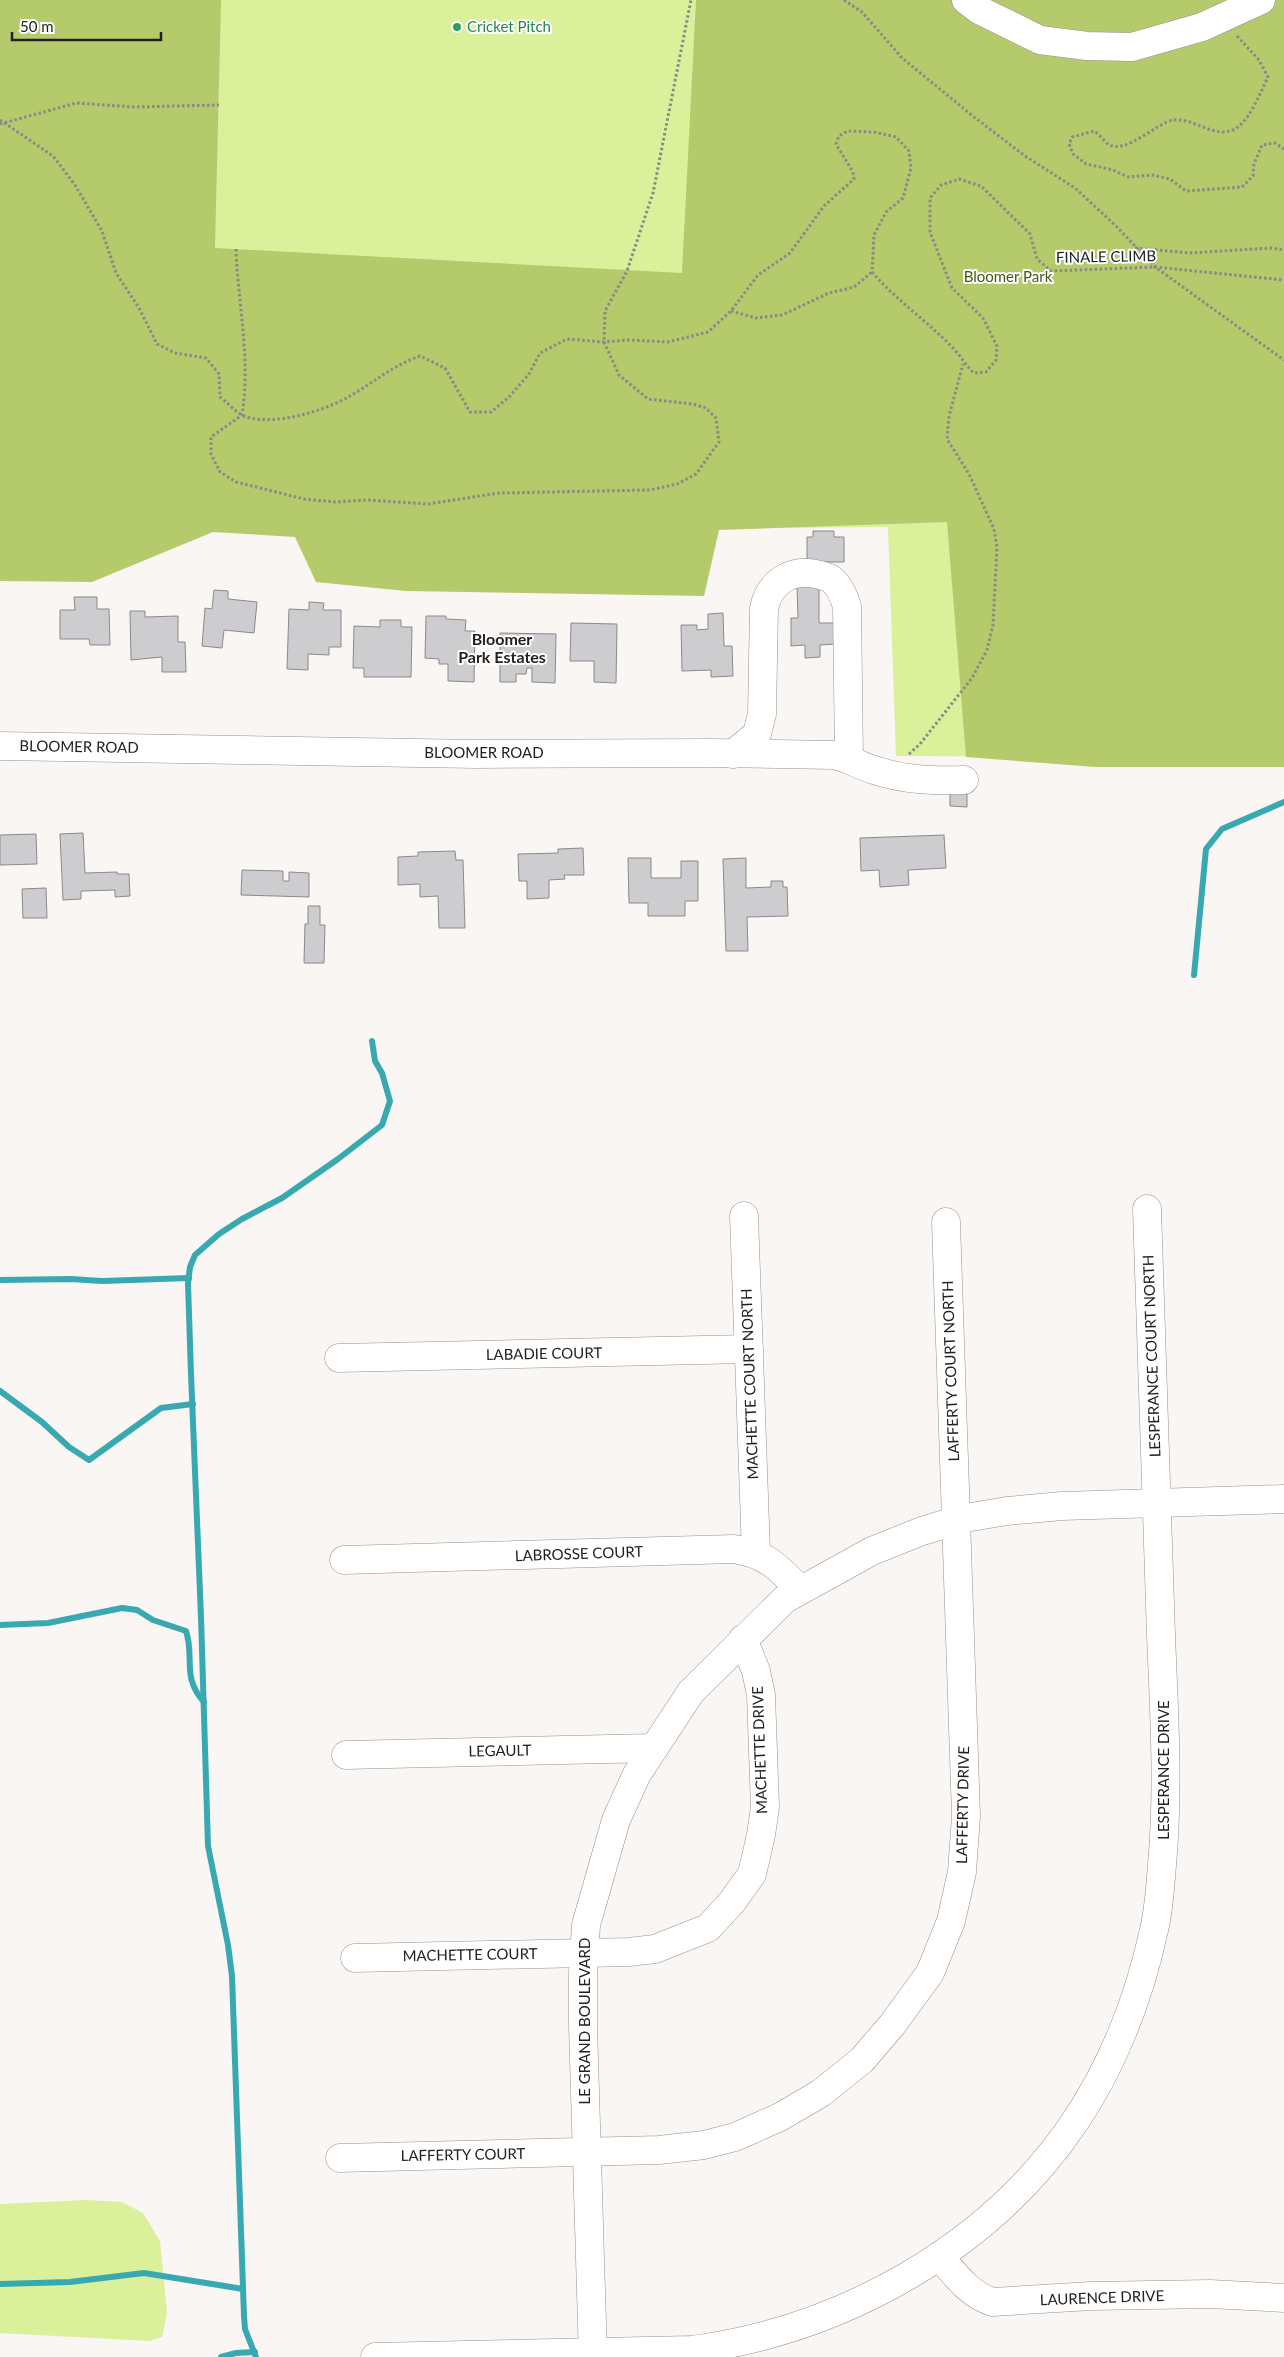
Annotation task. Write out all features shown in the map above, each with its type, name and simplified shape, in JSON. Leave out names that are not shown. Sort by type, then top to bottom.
[{"type":"street","points":[[966,0],[980,10],[1040,40],[1087,46],[1132,48],[1202,27],[1261,0]]},
{"type":"street","points":[[733,754],[757,734],[762,714],[764,608],[766,597],[786,575],[811,572],[831,578],[841,592],[847,606],[849,758]]},
{"type":"street","name":"BLOOMER ROAD","points":[[0,746],[476,754],[834,755],[849,758],[872,770],[898,776],[926,781],[964,780]]},
{"type":"street","name":"LESPERANCE COURT NORTH","points":[[1146,1209],[1157,1504]]},
{"type":"street","name":"MACHETTE COURT NORTH","points":[[744,1216],[756,1553]]},
{"type":"street","name":"LAFFERTY COURT NORTH","points":[[946,1222],[955,1521]]},
{"type":"street","name":"LABADIE COURT","points":[[339,1358],[749,1349]]},
{"type":"street","name":"LE GRAND BOULEVARD","points":[[593,2355],[582,2026],[586,1925],[616,1820],[637,1774],[691,1692],[742,1639],[785,1599],[872,1551],[955,1521],[1007,1511],[1053,1507],[1284,1499]]},
{"type":"street","name":"LESPERANCE DRIVE","points":[[375,2357],[593,2355],[692,2350],[730,2345],[770,2335],[827,2316],[874,2295],[920,2270],[1004,2203],[1039,2166],[1076,2120],[1122,2031],[1142,1978],[1154,1930],[1166,1817],[1157,1504]]},
{"type":"street","name":"LAFFERTY DRIVE","points":[[586,2152],[658,2150],[704,2145],[735,2137],[780,2117],[822,2093],[862,2060],[930,1973],[950,1921],[962,1872],[966,1816],[955,1521]]},
{"type":"street","name":"LABROSSE COURT","points":[[344,1560],[550,1556],[734,1549],[756,1553],[775,1565],[800,1590]]},
{"type":"street","name":"MACHETTE DRIVE","points":[[584,1952],[629,1952],[655,1949],[708,1928],[732,1902],[752,1874],[765,1807],[762,1714],[756,1671],[742,1639]]},
{"type":"street","name":"LEGAULT","points":[[346,1755],[654,1748]]},
{"type":"street","name":"MACHETTE COURT","points":[[355,1958],[584,1952]]},
{"type":"street","name":"LAFFERTY COURT","points":[[340,2158],[586,2152]]},
{"type":"street","name":"LAURENCE DRIVE","points":[[939,2256],[966,2287],[980,2298],[993,2302],[1210,2294],[1284,2298]]},
{"type":"path","points":[[236,249],[237,287],[246,365],[246,394],[242,415],[211,436],[211,454],[220,472],[236,482],[304,499],[335,502],[367,500],[428,504],[498,493],[650,490],[677,484],[696,474],[719,442],[716,418],[706,408],[693,404],[648,399],[619,375],[604,342],[606,311],[627,270],[653,193],[691,0]]},
{"type":"path","points":[[844,0],[862,12],[902,58],[967,111],[1024,156],[1075,188],[1116,226],[1155,267],[1284,360]]},
{"type":"path","points":[[1222,18],[1259,60],[1268,77],[1247,119],[1232,130],[1214,131],[1188,122],[1173,120],[1128,144],[1116,146],[1108,144],[1094,131],[1081,133],[1072,137],[1069,144],[1071,149],[1086,164],[1113,170],[1128,177],[1152,174],[1170,179],[1186,191],[1242,187],[1253,176],[1254,164],[1262,146],[1275,144],[1284,150]]},
{"type":"path","points":[[0,124],[76,103],[134,106],[218,105]]},
{"type":"path","points":[[0,120],[53,156],[75,185],[102,231],[116,273],[139,308],[157,344],[175,353],[206,358],[218,374],[220,397],[242,415],[264,420],[305,414],[348,397],[402,362],[420,356],[446,368],[470,412],[492,412],[509,397],[529,374],[540,353],[568,339],[604,342],[629,340],[668,342],[708,332],[731,312],[758,274],[790,253],[824,206],[854,180],[853,172],[836,144],[839,136],[848,131],[874,132],[896,137],[909,151],[911,168],[903,198],[886,212],[874,235],[872,272],[887,290],[952,348],[963,364],[948,416],[947,438],[970,474],[994,529],[997,547],[993,625],[987,650],[972,678],[920,744],[906,758]]},
{"type":"path","name":"FINALE CLIMB","points":[[963,364],[974,373],[986,372],[996,360],[998,346],[983,318],[964,302],[952,288],[930,232],[930,198],[940,185],[959,180],[981,186],[1030,234],[1037,259],[1051,271],[1155,267],[1284,280]]},
{"type":"path","points":[[1135,248],[1190,253],[1271,248],[1284,250]]},
{"type":"path","points":[[731,312],[756,318],[782,315],[829,293],[854,287],[872,272]]},
{"type":"green space","name":"Bloomer Park","points":[[0,0],[1284,0],[1284,758],[896,756],[888,527],[750,528],[268,522]]},
{"type":"green space","name":"Bloomer Park","points":[[0,0],[221,0],[215,248],[682,273],[696,0],[1284,0],[1284,767],[1095,767],[966,757],[947,522],[719,530],[704,596],[406,591],[316,582],[295,537],[213,532],[92,582],[0,581]]},
{"type":"green space","points":[[87,2200],[122,2202],[143,2213],[160,2241],[167,2313],[162,2337],[149,2341],[0,2333],[0,2204]]},
{"type":"building","points":[[813,531],[834,531],[834,537],[844,537],[844,562],[807,562],[807,537],[813,537]]},
{"type":"building","points":[[797,586],[819,586],[819,623],[836,623],[836,644],[820,645],[820,657],[805,658],[805,645],[791,646],[791,618],[798,618]]},
{"type":"building","points":[[214,590],[228,591],[228,599],[257,602],[254,633],[224,630],[222,648],[202,646],[205,608],[212,609]]},
{"type":"building","points":[[74,597],[97,597],[97,609],[109,609],[110,645],[90,645],[89,639],[60,639],[60,610],[75,610]]},
{"type":"building","points":[[309,602],[324,603],[323,610],[341,610],[341,647],[329,647],[329,655],[308,654],[308,670],[287,669],[289,609],[309,610]]},
{"type":"building","points":[[130,611],[145,611],[145,617],[178,616],[178,642],[185,642],[186,672],[162,672],[162,657],[131,660]]},
{"type":"building","points":[[723,613],[724,646],[732,646],[733,676],[711,677],[711,670],[682,671],[681,625],[697,625],[697,630],[708,629],[708,614]]},
{"type":"building","points":[[426,616],[446,616],[446,619],[466,620],[465,631],[475,631],[474,682],[448,681],[448,664],[439,664],[439,659],[425,658]]},
{"type":"building","points":[[380,620],[401,620],[401,627],[412,627],[411,677],[364,677],[364,668],[353,668],[354,626],[380,627]]},
{"type":"building","points":[[571,623],[617,624],[616,683],[594,682],[594,661],[570,661]]},
{"type":"building","points":[[500,633],[556,634],[555,683],[532,682],[532,668],[527,668],[526,674],[516,674],[516,682],[500,682]]},
{"type":"building","points":[[950,791],[967,792],[967,807],[950,806]]},
{"type":"building","points":[[83,833],[85,873],[117,872],[117,874],[129,874],[130,896],[115,897],[115,890],[81,891],[81,899],[63,900],[60,834]]},
{"type":"building","points":[[36,834],[37,864],[0,865],[0,835]]},
{"type":"building","points":[[944,835],[946,868],[908,870],[909,885],[880,887],[879,870],[861,871],[860,838]]},
{"type":"building","points":[[583,848],[584,875],[564,875],[565,879],[549,880],[549,898],[527,899],[527,881],[519,881],[518,854],[558,853],[558,849]]},
{"type":"building","points":[[455,851],[456,860],[463,860],[465,928],[439,928],[438,896],[420,897],[420,884],[398,885],[398,857],[418,856],[418,852]]},
{"type":"building","points":[[628,858],[651,858],[651,878],[681,878],[681,861],[698,861],[698,901],[685,901],[685,916],[648,916],[648,903],[629,903]]},
{"type":"building","points":[[746,858],[746,888],[771,887],[771,881],[783,881],[783,887],[787,887],[788,916],[747,917],[748,951],[726,951],[723,859]]},
{"type":"building","points":[[242,870],[283,871],[283,881],[289,881],[289,872],[309,873],[309,897],[241,895]]},
{"type":"building","points":[[46,888],[47,918],[23,918],[22,889]]},
{"type":"building","points":[[308,906],[320,906],[320,925],[325,925],[324,963],[304,963],[305,924],[308,924]]},
{"type":"waterway","points":[[1194,975],[1206,849],[1222,829],[1284,802]]},
{"type":"waterway","points":[[256,2357],[245,2329],[244,2316],[232,1976],[228,1945],[208,1846],[188,1284],[190,1267],[195,1255],[219,1234],[242,1219],[282,1198],[338,1159],[382,1125],[390,1101],[382,1073],[375,1061],[372,1041]]},
{"type":"waterway","points":[[0,1280],[71,1279],[102,1281],[189,1278]]},
{"type":"waterway","points":[[0,1391],[42,1422],[69,1447],[89,1460],[161,1408],[193,1404]]},
{"type":"waterway","points":[[0,1625],[48,1623],[122,1608],[137,1610],[153,1620],[186,1631],[193,1684],[204,1702]]},
{"type":"waterway","points":[[0,2284],[70,2282],[144,2273],[243,2289]]},
{"type":"waterway","points":[[221,2357],[236,2353],[255,2352]]},
{"type":"place","name":"Cricket Pitch","points":[[457,27]]},
{"type":"district","name":"Bloomer Park Estates","points":[[502,648]]}]
